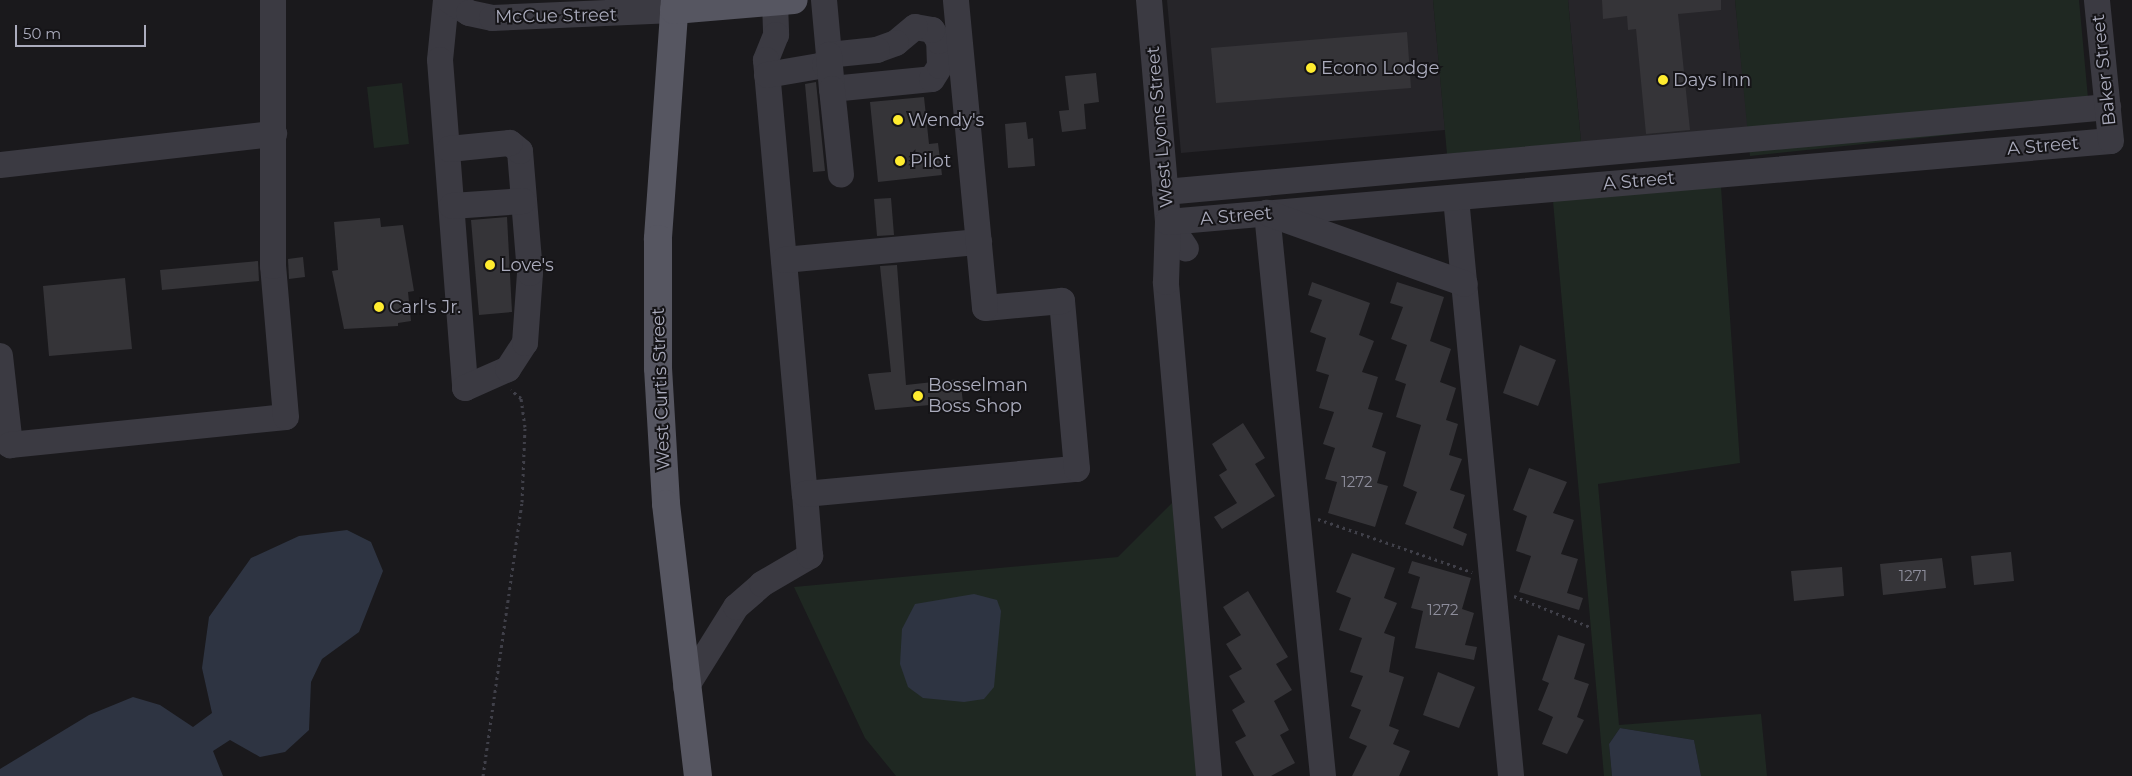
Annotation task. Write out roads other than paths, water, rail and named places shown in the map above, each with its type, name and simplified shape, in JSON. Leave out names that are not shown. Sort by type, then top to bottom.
[{"type":"main road","name":"McCue Street","points":[[674,5],[784,1]]},
{"type":"main road","name":"West Curtis Street","points":[[674,5],[658,239],[658,368],[666,504],[686,687],[698,776]]},
{"type":"street","points":[[0,356],[10,445],[286,418],[273,266],[273,0]]},
{"type":"street","points":[[824,0],[841,176]]},
{"type":"street","points":[[805,494],[1077,470],[1062,301],[985,308],[956,0]]},
{"type":"street","name":"West Lyons Street","points":[[1149,0],[1168,222],[1186,249]]},
{"type":"street","name":"Baker Street","points":[[2097,0],[2111,141]]},
{"type":"street","points":[[686,687],[736,607],[762,584],[810,556],[766,60],[776,35],[784,1]]},
{"type":"street","points":[[449,149],[516,146],[524,201],[530,273],[525,344],[508,369],[495,377],[465,388],[449,149],[440,60],[455,4]]},
{"type":"street","name":"McCue Street","points":[[455,4],[512,18],[674,5]]},
{"type":"street","points":[[829,55],[877,50],[896,43],[915,27],[932,30],[939,41],[940,66],[932,79],[832,89]]},
{"type":"street","points":[[767,75],[825,65],[829,55]]},
{"type":"street","points":[[1165,192],[2108,107]]},
{"type":"street","points":[[0,165],[274,134]]},
{"type":"street","name":"A Street","points":[[1168,222],[2111,141]]},
{"type":"street","points":[[1456,198],[1511,776]]},
{"type":"street","points":[[452,206],[524,201]]},
{"type":"street","points":[[1323,776],[1267,213],[1465,284]]},
{"type":"street","points":[[1168,222],[1166,282],[1209,776]]},
{"type":"street","points":[[784,260],[979,242]]},
{"type":"water","points":[[347,530],[371,542],[383,571],[359,632],[322,659],[311,682],[309,730],[285,752],[260,757],[230,740],[213,751],[223,776],[0,776],[0,769],[89,715],[133,697],[160,705],[193,727],[212,713],[202,668],[209,617],[251,558],[299,536]]},
{"type":"water","points":[[974,594],[997,600],[1001,611],[994,687],[984,699],[964,702],[923,698],[908,687],[900,664],[902,629],[915,604]]},
{"type":"water","points":[[1620,728],[1694,740],[1701,776],[1612,776],[1609,744]]},
{"type":"place","name":"Econo Lodge","points":[[1311,68]]},
{"type":"place","name":"Days Inn","points":[[1663,80]]},
{"type":"place","name":"Wendy's","points":[[898,120]]},
{"type":"place","name":"Pilot","points":[[900,161]]},
{"type":"place","name":"Love's","points":[[490,265]]},
{"type":"place","name":"Carl's Jr.","points":[[379,307]]},
{"type":"place","name":"Bosselman Boss Shop","points":[[918,396]]}]
